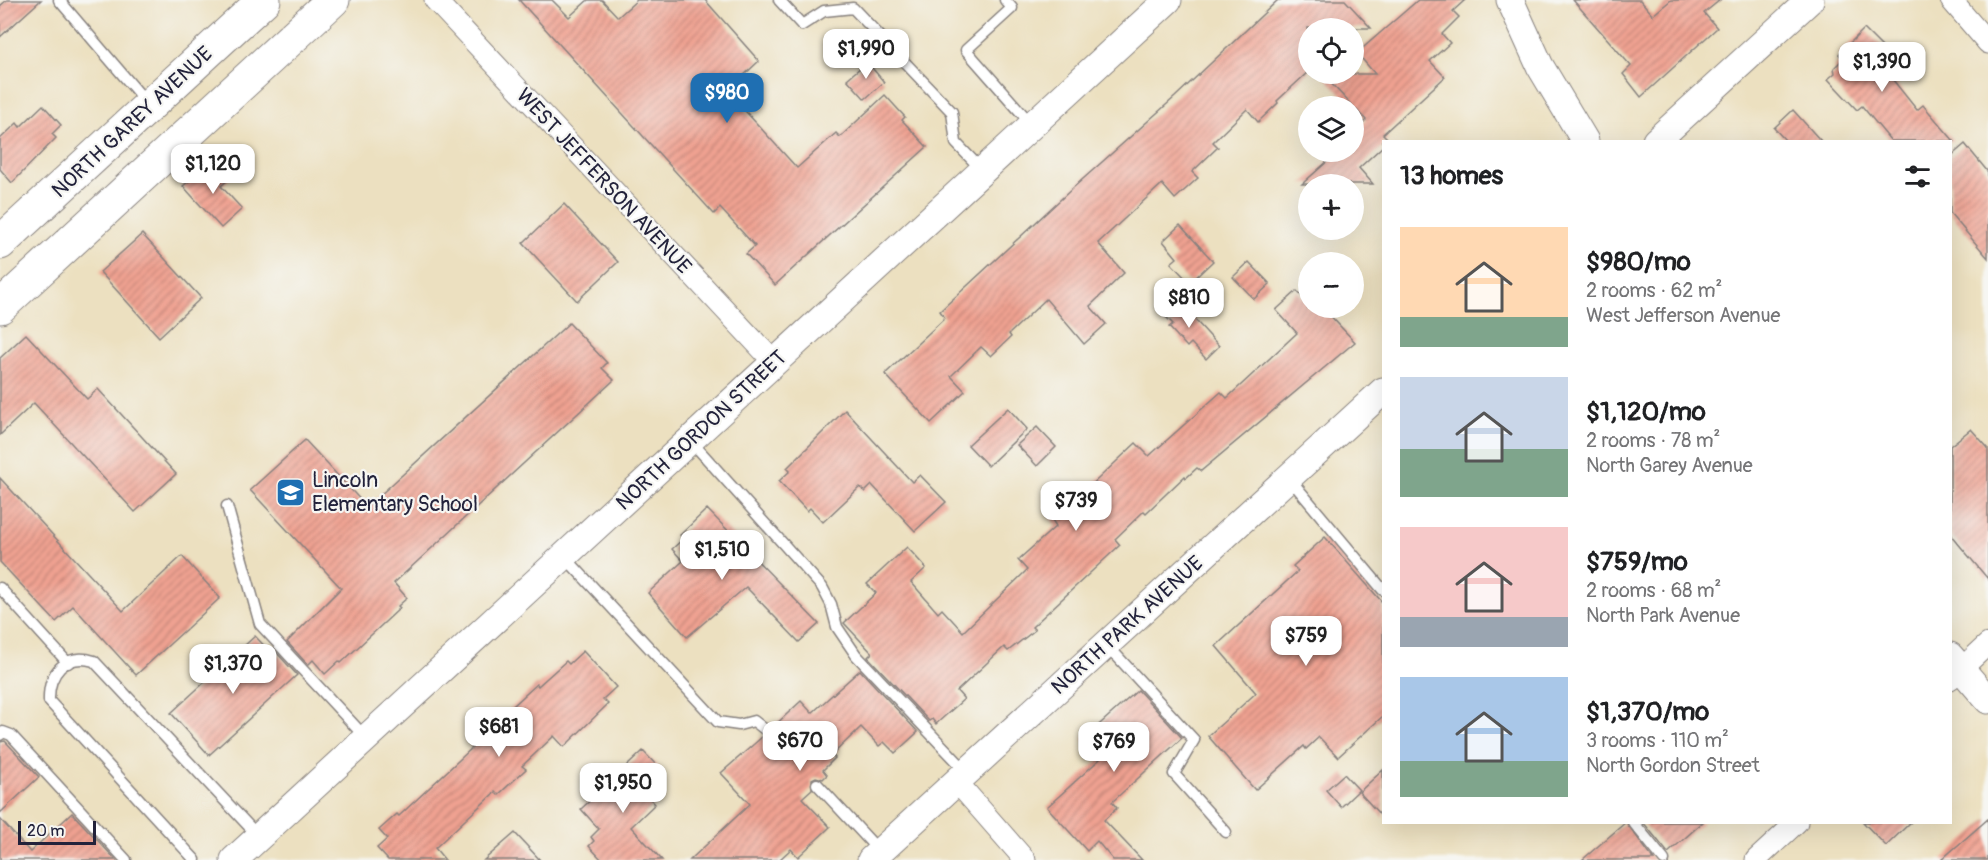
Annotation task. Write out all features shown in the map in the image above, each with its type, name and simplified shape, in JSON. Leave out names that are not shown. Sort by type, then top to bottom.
[{"type":"main road","name":"NORTH GAREY AVENUE","points":[[0,243],[264,0]]},
{"type":"main road","points":[[0,308],[333,0]]},
{"type":"street","name":"WEST JEFFERSON AVENUE","points":[[435,0],[774,362]]},
{"type":"street","name":"NORTH GORDON STREET","points":[[234,860],[1168,0]]},
{"type":"street","points":[[1510,0],[1540,66],[1584,140]]},
{"type":"street","points":[[1657,140],[1810,0]]},
{"type":"street","points":[[1951,0],[1988,43]]},
{"type":"street","name":"NORTH PARK AVENUE","points":[[876,856],[1382,392]]},
{"type":"street","points":[[1988,644],[1954,668],[1988,700]]},
{"type":"street","points":[[961,776],[1025,860]]},
{"type":"street","points":[[1756,860],[1795,824]]},
{"type":"lane","points":[[59,0],[149,106]]},
{"type":"lane","points":[[779,0],[802,25],[824,11],[853,8],[952,112],[956,143],[982,170]]},
{"type":"lane","points":[[1005,0],[1012,8],[966,50],[1032,125]]},
{"type":"lane","points":[[690,440],[822,587],[831,604],[837,627],[856,655],[961,776]]},
{"type":"lane","points":[[1288,478],[1382,589]]},
{"type":"lane","points":[[227,506],[260,624],[366,738]]},
{"type":"lane","points":[[564,556],[718,722],[739,725],[754,721],[768,732]]},
{"type":"lane","points":[[0,588],[68,663]]},
{"type":"lane","points":[[1106,644],[1194,740],[1174,774],[1226,832]]},
{"type":"lane","points":[[195,860],[49,701],[49,685],[55,672],[81,657],[94,661],[259,837]]},
{"type":"lane","points":[[0,735],[3,732],[11,735],[126,860]]},
{"type":"lane","points":[[817,784],[876,856]]},
{"type":"lane","points":[[1635,824],[1664,860]]},
{"type":"building","points":[[7,0],[41,0],[0,37],[0,6]]},
{"type":"building","points":[[519,0],[552,0],[569,17],[588,0],[602,0],[618,17],[637,0],[705,0],[759,61],[727,91],[797,168],[836,133],[840,137],[885,95],[905,117],[902,120],[927,147],[775,285],[746,254],[755,246],[720,208],[714,214]]},
{"type":"building","points":[[1278,0],[1345,0],[1362,18],[1298,18],[1298,81],[1258,122],[1247,109],[1213,142],[1218,147],[1192,172],[1198,178],[1175,199],[1162,184],[1098,243],[1124,273],[1090,306],[1106,324],[1084,344],[1046,299],[1009,334],[1011,337],[991,356],[981,347],[951,376],[965,391],[931,423],[885,374],[945,318],[940,311]]},
{"type":"building","points":[[1418,0],[1465,0],[1453,11],[1459,17],[1442,34],[1450,43],[1430,61],[1445,77],[1383,134],[1389,140],[1382,140],[1382,147],[1359,168],[1373,184],[1364,184],[1364,174],[1313,174],[1327,162],[1364,162],[1364,122],[1366,120],[1364,118],[1364,96],[1343,96],[1332,84],[1364,84],[1364,74],[1375,74],[1364,61],[1364,47]]},
{"type":"building","points":[[1573,0],[1640,0],[1653,15],[1671,0],[1720,0],[1704,13],[1717,28],[1641,97],[1623,74],[1631,66]]},
{"type":"building","points":[[1364,20],[1371,28],[1364,28]]},
{"type":"building","points":[[1864,29],[1890,55],[1882,62],[1896,77],[1893,80],[1917,110],[1923,105],[1954,141],[1890,140],[1862,106],[1857,110],[1828,79],[1835,73],[1834,68],[1843,59],[1839,54]]},
{"type":"building","points":[[867,62],[884,82],[865,99],[847,79]]},
{"type":"building","points":[[43,105],[61,125],[52,134],[56,138],[12,183],[0,169],[0,139],[17,123],[20,127]]},
{"type":"building","points":[[1793,110],[1820,140],[1785,140],[1774,128]]},
{"type":"building","points":[[1965,144],[1988,172],[1988,258],[1952,215],[1952,155]]},
{"type":"building","points":[[213,162],[229,179],[221,186],[242,209],[221,228],[183,186]]},
{"type":"building","points":[[564,204],[618,262],[577,301],[523,243]]},
{"type":"building","points":[[1180,225],[1213,261],[1190,283],[1171,263],[1177,258],[1163,241]]},
{"type":"building","points":[[142,234],[201,298],[159,337],[100,272]]},
{"type":"building","points":[[1249,262],[1270,284],[1254,299],[1233,277]]},
{"type":"building","points":[[1297,291],[1298,318],[1332,318],[1355,342],[1201,471],[1197,468],[1186,478],[1185,476],[1146,513],[1144,511],[1115,539],[1120,545],[1032,627],[1035,630],[1008,651],[1004,647],[957,691],[964,699],[936,724],[932,719],[929,721],[868,657],[872,653],[844,623],[876,593],[867,584],[907,547],[926,568],[911,582],[938,613],[942,609],[963,632],[1027,570],[1018,560],[1056,526],[1046,510],[1070,488],[1077,496],[1080,492],[1082,494],[1136,443],[1149,456],[1221,392],[1227,398],[1297,333],[1276,310]]},
{"type":"building","points":[[1175,298],[1219,346],[1206,359],[1191,343],[1187,347],[1169,327],[1173,324],[1161,312]]},
{"type":"building","points":[[569,323],[607,363],[602,368],[614,380],[394,583],[407,598],[398,606],[400,608],[341,663],[339,661],[325,674],[313,660],[308,665],[287,642],[341,588],[250,490],[305,440],[367,507]]},
{"type":"building","points":[[26,334],[87,399],[98,389],[176,474],[135,512],[34,403],[0,435],[0,358]]},
{"type":"building","points":[[1008,408],[1027,429],[988,466],[968,445]]},
{"type":"building","points":[[845,410],[912,482],[920,475],[946,502],[915,531],[872,485],[865,492],[860,487],[823,522],[810,508],[807,511],[779,481],[790,471],[787,468]]},
{"type":"building","points":[[1037,427],[1056,447],[1037,466],[1017,445]]},
{"type":"building","points":[[1971,429],[1988,448],[1988,579],[1952,536],[1952,444]]},
{"type":"building","points":[[0,478],[123,611],[182,556],[220,598],[136,675],[73,606],[56,622],[0,562]]},
{"type":"building","points":[[707,509],[819,624],[799,642],[746,587],[687,637],[648,593],[683,561],[672,549],[683,539],[680,535]]},
{"type":"building","points":[[1325,537],[1382,602],[1382,717],[1338,757],[1319,737],[1306,749],[1304,746],[1255,790],[1208,736],[1256,693],[1216,646],[1298,571],[1293,566]]},
{"type":"building","points":[[255,636],[273,655],[276,652],[297,675],[209,755],[171,713]]},
{"type":"building","points":[[583,651],[616,687],[603,699],[608,704],[564,747],[554,736],[522,766],[526,769],[498,795],[495,792],[435,848],[445,860],[388,860],[377,848],[387,839],[379,830],[397,814],[399,816],[473,747],[470,744],[537,684],[538,686],[566,661],[569,664]]},
{"type":"building","points":[[860,670],[918,732],[895,753],[884,742],[879,746],[861,727],[832,755],[835,758],[823,770],[827,775],[823,779],[816,777],[812,779],[812,789],[802,798],[830,827],[798,857],[791,849],[779,860],[690,860],[750,804],[721,773],[762,737],[768,739],[773,737],[773,727],[801,701],[812,713]]},
{"type":"building","points":[[1138,690],[1182,738],[1112,802],[1117,808],[1104,820],[1142,860],[1113,860],[1097,841],[1087,851],[1047,807],[1100,759],[1083,739]]},
{"type":"building","points":[[5,741],[39,777],[0,813],[0,742]]},
{"type":"building","points":[[643,751],[660,769],[639,787],[655,804],[631,827],[662,860],[602,860],[589,846],[594,841],[591,837],[599,829],[581,809]]},
{"type":"building","points":[[1382,771],[1382,817],[1359,792]]},
{"type":"building","points":[[1344,774],[1359,790],[1341,807],[1326,790]]},
{"type":"building","points":[[72,813],[116,860],[0,860],[0,819],[30,852]]},
{"type":"building","points":[[1988,819],[1988,860],[1941,860]]},
{"type":"building","points":[[1624,824],[1627,824],[1654,860],[1582,860]]},
{"type":"building","points":[[1645,824],[1701,824],[1668,853]]},
{"type":"building","points":[[1865,824],[1909,824],[1886,846]]},
{"type":"building","points":[[515,833],[540,860],[484,860]]},
{"type":"place","name":"Lincoln Elementary School","points":[[291,492]]}]
